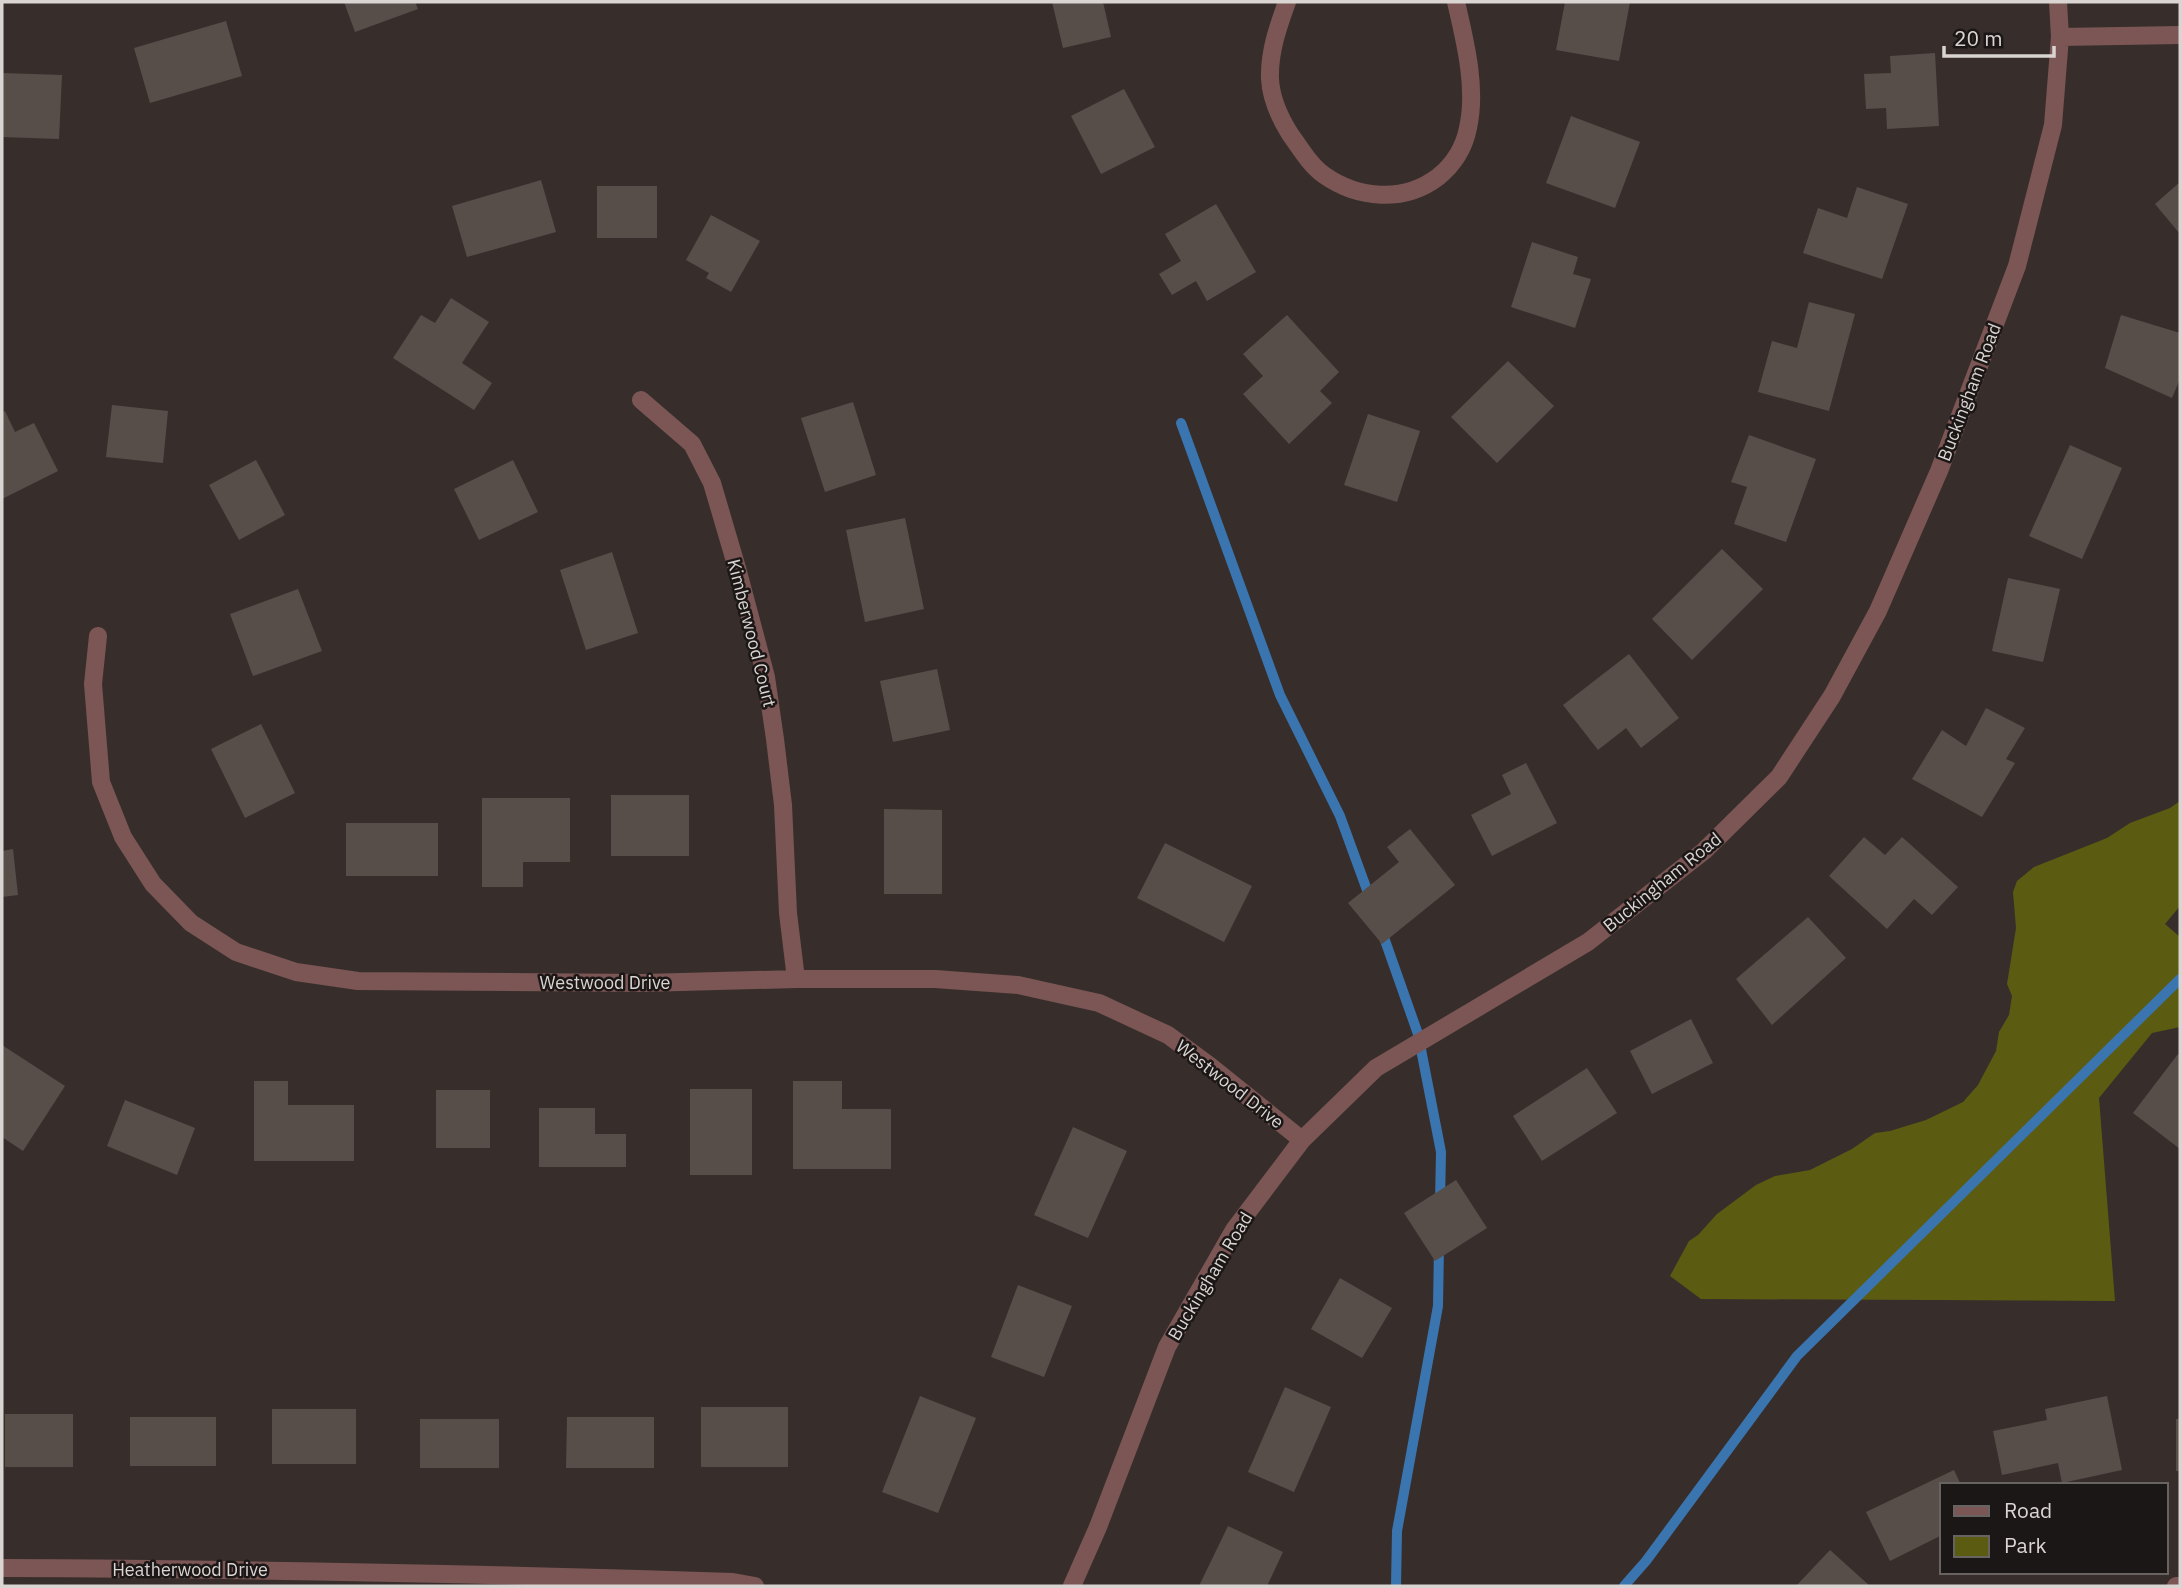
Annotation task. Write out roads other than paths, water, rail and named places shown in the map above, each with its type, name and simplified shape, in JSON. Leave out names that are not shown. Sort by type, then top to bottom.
[{"type":"street","points":[[1287,2],[1274,36],[1270,81],[1279,115],[1301,150],[1322,174],[1348,188],[1371,195],[1396,195],[1426,186],[1449,169],[1460,152],[1468,130],[1471,102],[1469,75],[1456,2]]},
{"type":"street","name":"Buckingham Road","points":[[1072,1586],[1098,1527],[1167,1348],[1234,1230],[1302,1140],[1376,1068],[1588,942],[1704,851],[1779,777],[1832,696],[1878,611],[1939,471],[2017,267],[2053,125],[2060,37],[2058,2]]},
{"type":"street","points":[[2060,37],[2180,35]]},
{"type":"street","name":"Kimberwood Court","points":[[641,400],[692,444],[712,483],[750,617],[766,677],[775,739],[783,805],[788,913],[796,979]]},
{"type":"street","name":"Westwood Drive","points":[[98,636],[93,684],[101,782],[123,837],[153,884],[191,923],[236,951],[296,972],[358,981],[644,983],[935,979],[1018,985],[1099,1003],[1167,1035],[1302,1140]]},
{"type":"street","name":"Heatherwood Drive","points":[[2,1568],[537,1575],[733,1581],[755,1586]]},
{"type":"waterway","points":[[1181,423],[1280,695],[1340,816],[1371,901]]},
{"type":"waterway","points":[[1381,929],[1418,1034],[1441,1152],[1440,1202]]},
{"type":"waterway","points":[[1624,1586],[1646,1561],[1797,1356],[2180,979]]},
{"type":"waterway","points":[[1396,1586],[1397,1531],[1438,1306],[1439,1246]]}]
